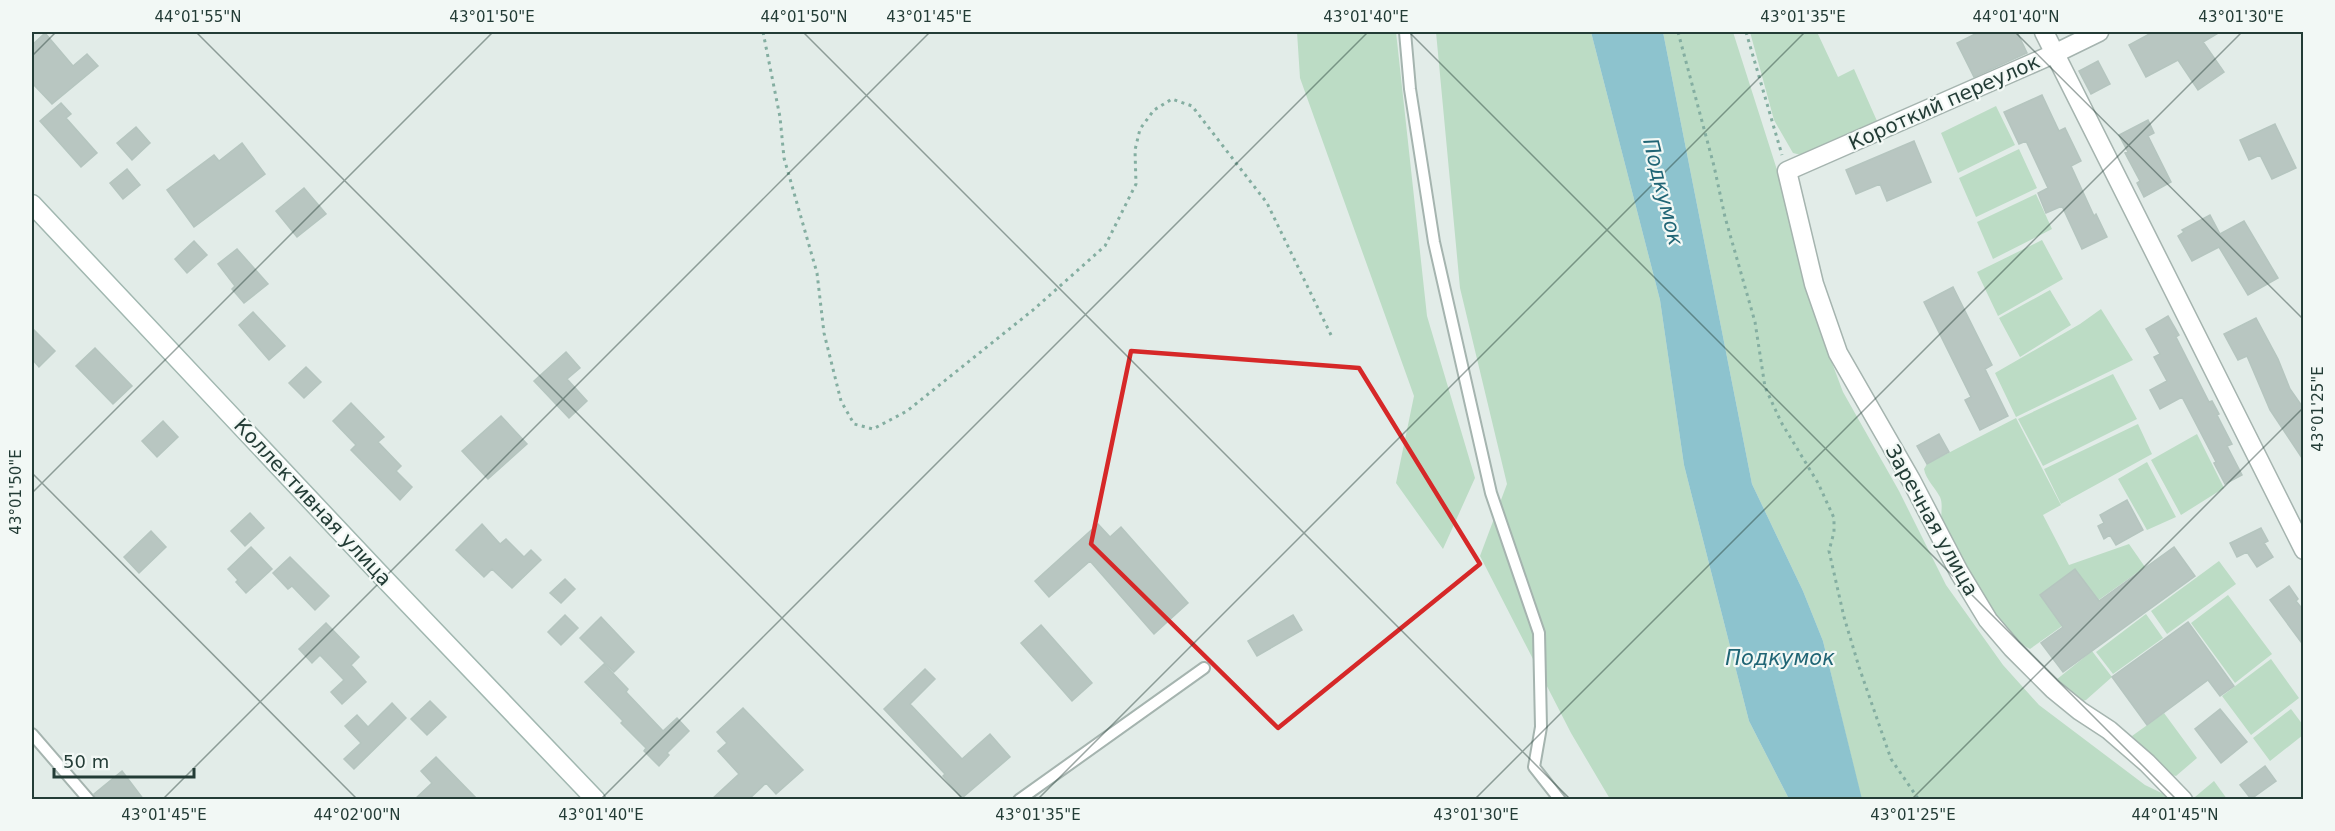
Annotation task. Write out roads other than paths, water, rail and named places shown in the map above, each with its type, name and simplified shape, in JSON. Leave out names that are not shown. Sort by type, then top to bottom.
[{"type":"street","points":[[2044,32],[2304,550]]},
{"type":"street","name":"Короткий переулок","points":[[1787,171],[2099,32]]},
{"type":"street","name":"Заречная улица","points":[[1787,171],[1814,284],[1838,353],[1988,620],[2012,648],[2053,688],[2080,711],[2109,730],[2147,763],[2183,800]]},
{"type":"street","name":"Коллективная улица","points":[[32,204],[596,800]]},
{"type":"lane","points":[[1405,32],[1410,88],[1434,242],[1491,493],[1539,633],[1542,727],[1534,767],[1560,800]]},
{"type":"lane","points":[[1020,800],[1204,668]]},
{"type":"lane","points":[[32,734],[89,800]]},
{"type":"water","name":"Подкумок","points":[[1591,32],[1663,32],[1752,484],[1803,591],[1823,641],[1862,799],[1789,799],[1749,721],[1684,465],[1660,300]]}]
